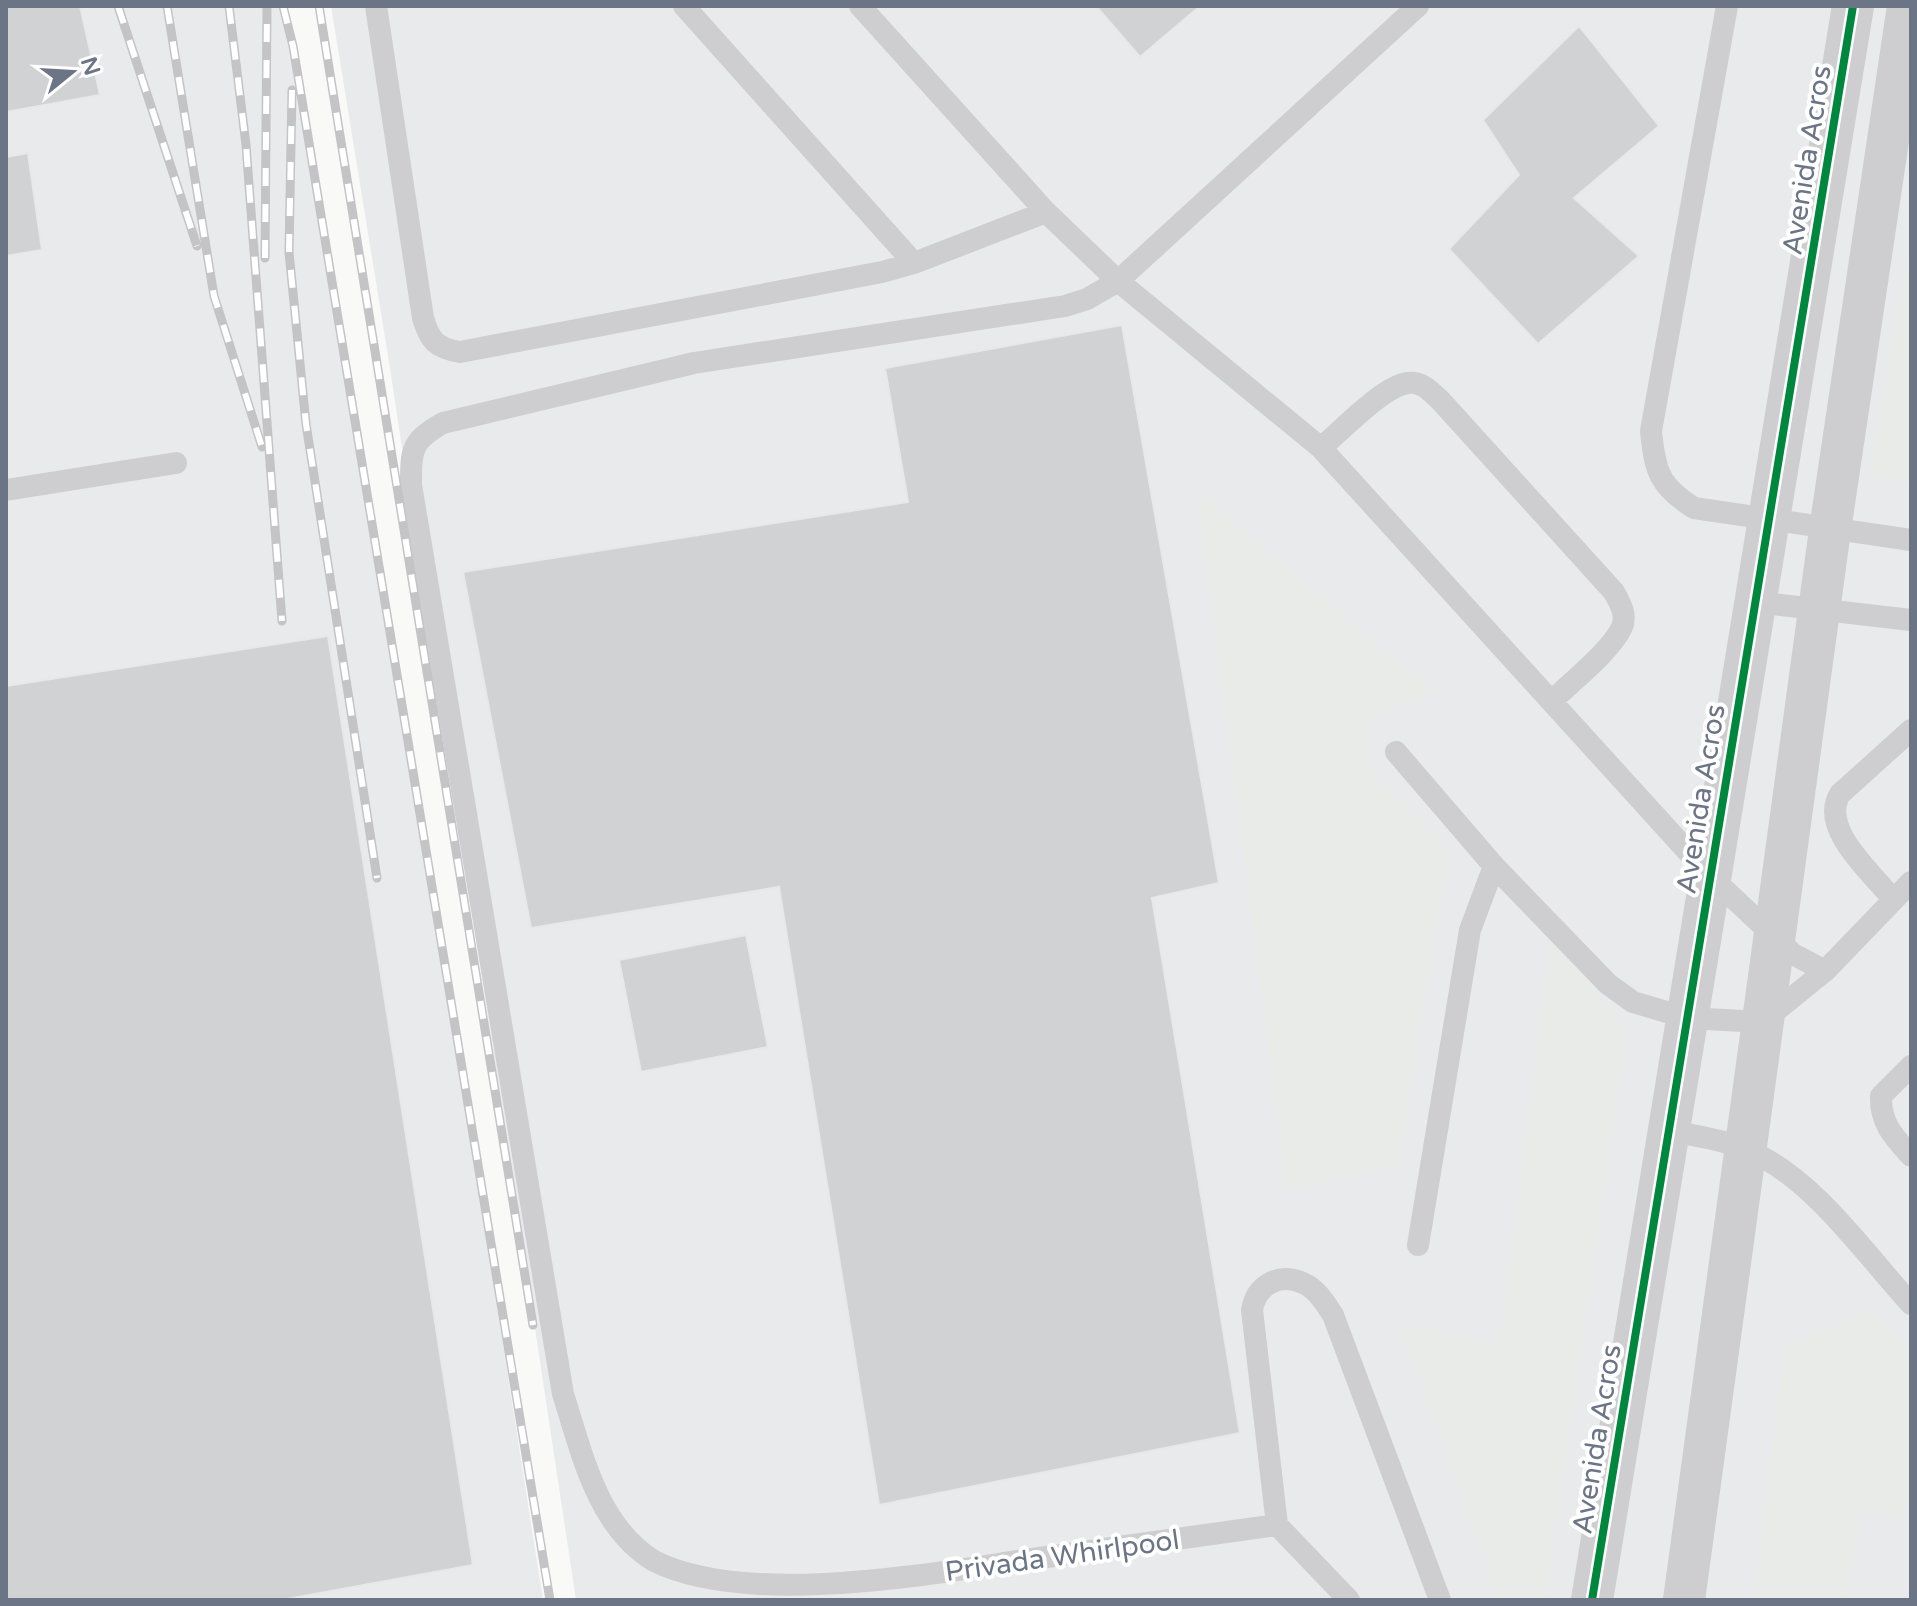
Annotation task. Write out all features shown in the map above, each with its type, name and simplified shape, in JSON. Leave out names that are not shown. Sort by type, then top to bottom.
[{"type":"street","name":"Avenida Acros","points":[[1592,1600],[1853,6]]},
{"type":"street","points":[[1684,1600],[1830,530],[1908,6]]},
{"type":"lane","points":[[376,6],[423,318],[429,338],[441,349],[460,352],[882,272],[914,263],[1046,212]]},
{"type":"lane","points":[[684,6],[914,263]]},
{"type":"lane","points":[[860,6],[1046,212],[1118,281],[1321,448],[1710,876],[1793,954],[1825,971]]},
{"type":"lane","name":"Privada Whirlpool","points":[[1277,1525],[834,1594],[696,1580],[653,1561],[618,1529],[592,1483],[563,1394],[411,485],[411,456],[420,436],[443,423],[694,363],[1065,306],[1087,299],[1118,281],[1418,6]]},
{"type":"lane","points":[[1727,6],[1651,431],[1655,465],[1669,492],[1694,508],[1911,540]]},
{"type":"lane","points":[[1321,448],[1393,388],[1410,382],[1425,386],[1440,400],[1614,592],[1624,609],[1623,625],[1612,640],[1552,701]]},
{"type":"lane","points":[[6,490],[176,463]]},
{"type":"lane","points":[[1755,602],[1819,612],[1911,620]]},
{"type":"lane","points":[[1892,898],[1842,836],[1834,821],[1832,807],[1840,794],[1911,730]]},
{"type":"lane","points":[[1396,752],[1494,866],[1608,984],[1633,1002],[1687,1018],[1762,1022],[1825,971],[1892,898],[1911,882]]},
{"type":"lane","points":[[1418,1245],[1470,930],[1494,866]]},
{"type":"lane","points":[[1911,1066],[1881,1096],[1881,1113],[1890,1132],[1911,1156]]},
{"type":"lane","points":[[1668,1130],[1746,1149],[1782,1171],[1815,1199],[1911,1304]]},
{"type":"lane","points":[[1349,1600],[1277,1525],[1252,1310],[1255,1294],[1265,1285],[1282,1279],[1303,1282],[1320,1295],[1333,1315],[1440,1600]]},
{"type":"shaded area","points":[[6,6],[286,6],[365,461],[543,1600],[6,1600]]},
{"type":"shaded area","points":[[331,6],[1911,6],[1911,1600],[576,1600],[389,362]]},
{"type":"shaded area","points":[[1911,237],[1911,482],[1871,475]]},
{"type":"shaded area","points":[[1197,492],[1435,694],[1372,713],[1367,768],[1448,854],[1397,1166],[1287,1191]]},
{"type":"shaded area","points":[[1551,939],[1626,1027],[1546,1600],[1500,1600],[1399,1323],[1500,1343]]},
{"type":"shaded area","points":[[1870,1310],[1911,1352],[1911,1518],[1861,1511],[1847,1600],[1755,1600],[1784,1347]]},
{"type":"building","points":[[6,6],[80,6],[100,95],[6,112]]},
{"type":"building","points":[[1096,6],[1200,6],[1140,57]]},
{"type":"building","points":[[1579,26],[1659,126],[1574,198],[1639,256],[1538,344],[1449,249],[1519,175],[1483,120]]},
{"type":"building","points":[[28,153],[42,250],[6,256],[6,157]]},
{"type":"building","points":[[1122,325],[1219,883],[1152,898],[1240,1433],[879,1505],[779,887],[531,928],[463,572],[908,502],[885,368]]},
{"type":"building","points":[[328,636],[473,1565],[282,1600],[6,1600],[6,686]]},
{"type":"building","points":[[746,935],[768,1047],[641,1072],[619,960]]},
{"type":"railway","points":[[118,6],[197,246]]},
{"type":"railway","points":[[167,6],[214,296],[262,447]]},
{"type":"railway","points":[[229,6],[246,145],[282,621]]},
{"type":"railway","points":[[265,258],[267,6]]},
{"type":"railway","points":[[283,6],[293,46],[550,1600]]},
{"type":"railway","points":[[319,6],[533,1325]]},
{"type":"railway","points":[[292,90],[289,252],[306,424],[377,878]]},
{"type":"cycle path","points":[[1592,1600],[1853,6]]}]
